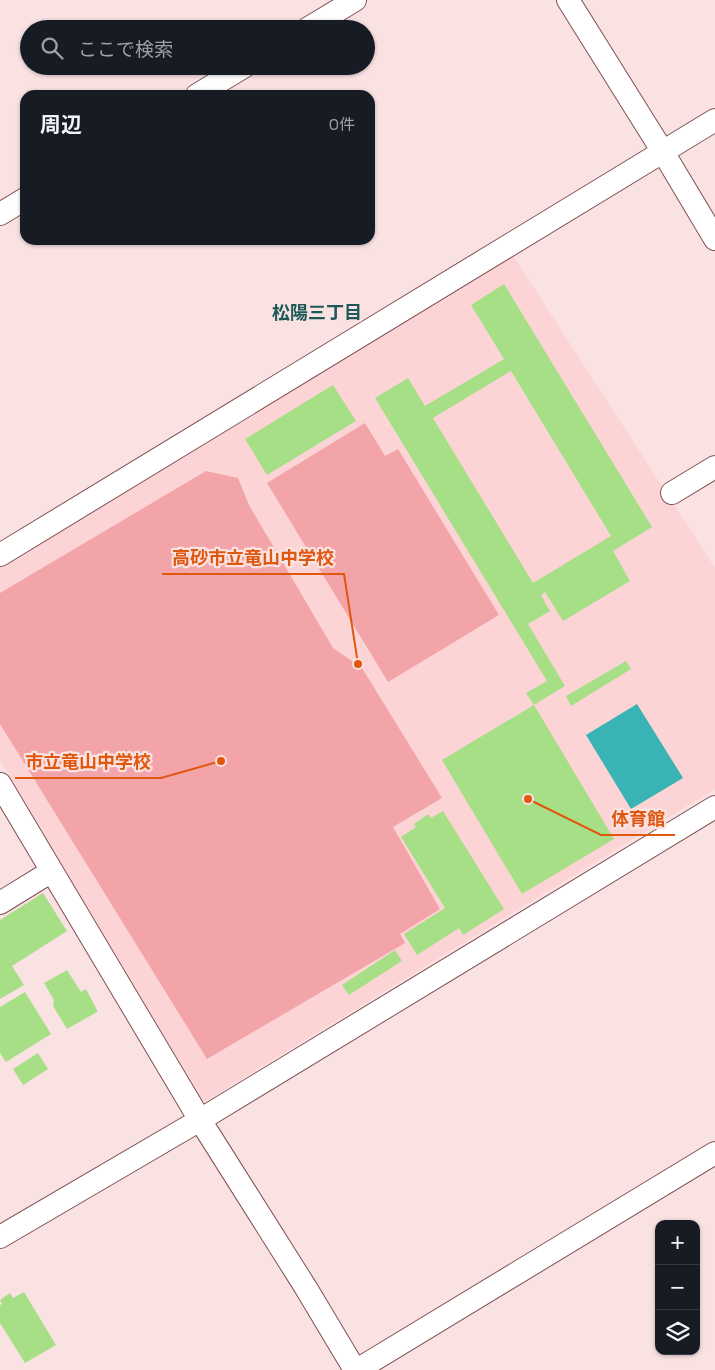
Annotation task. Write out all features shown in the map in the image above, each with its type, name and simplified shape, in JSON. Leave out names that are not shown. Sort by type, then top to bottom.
[{"type":"street","points":[[322,20],[355,0]]},
{"type":"street","points":[[568,0],[715,239]]},
{"type":"street","points":[[205,90],[230,75]]},
{"type":"street","points":[[0,555],[715,120]]},
{"type":"street","points":[[0,214],[20,202]]},
{"type":"street","points":[[672,493],[715,467]]},
{"type":"street","points":[[0,784],[200,1120],[356,1370],[715,1153]]},
{"type":"street","points":[[0,1237],[200,1120],[715,807]]},
{"type":"street","points":[[0,903],[52,871]]},
{"type":"shaded area","points":[[512,254],[715,568],[715,789],[204,1102],[0,760],[0,565]]},
{"type":"shaded area","points":[[365,423],[385,456],[398,449],[499,615],[388,682],[267,483]]},
{"type":"shaded area","points":[[206,471],[238,478],[249,505],[333,648],[362,668],[442,798],[393,827],[440,909],[400,934],[405,943],[207,1059],[0,724],[0,593]]},
{"type":"water","points":[[637,704],[683,778],[631,809],[586,735]]},
{"type":"building","points":[[504,284],[652,527],[613,551],[630,581],[563,621],[545,592],[541,595],[550,611],[528,624],[565,686],[534,705],[526,693],[547,681],[375,398],[408,378],[425,406],[504,359],[471,305]],"holes":[[[511,371],[611,536],[533,583],[433,418]]]},
{"type":"building","points":[[333,385],[356,421],[267,475],[245,439]]},
{"type":"building","points":[[626,661],[631,669],[571,706],[566,696]]},
{"type":"building","points":[[534,705],[614,839],[522,894],[442,760]]},
{"type":"building","points":[[443,811],[504,909],[463,935],[459,928],[417,955],[404,934],[445,908],[401,837],[416,827],[414,824],[428,814],[431,818]]},
{"type":"building","points":[[43,893],[67,931],[12,966],[24,985],[0,999],[0,920]]},
{"type":"building","points":[[395,950],[402,961],[349,995],[342,985]]},
{"type":"building","points":[[67,970],[81,992],[86,989],[97,1012],[67,1029],[53,1006],[54,1000],[44,983]]},
{"type":"building","points":[[25,992],[51,1034],[6,1062],[0,1053],[0,1007]]},
{"type":"building","points":[[38,1053],[48,1069],[23,1085],[13,1069]]},
{"type":"building","points":[[24,1292],[56,1345],[25,1363],[0,1323],[0,1305],[2,1304],[0,1300],[10,1293],[13,1298]]},
{"type":"place","name":"高砂市立竜山中学校","points":[[358,664]]},
{"type":"place","name":"市立竜山中学校","points":[[221,761]]},
{"type":"place","name":"体育館","points":[[528,799]]},
{"type":"district","name":"松陽三丁目","points":[[317,313]]}]
